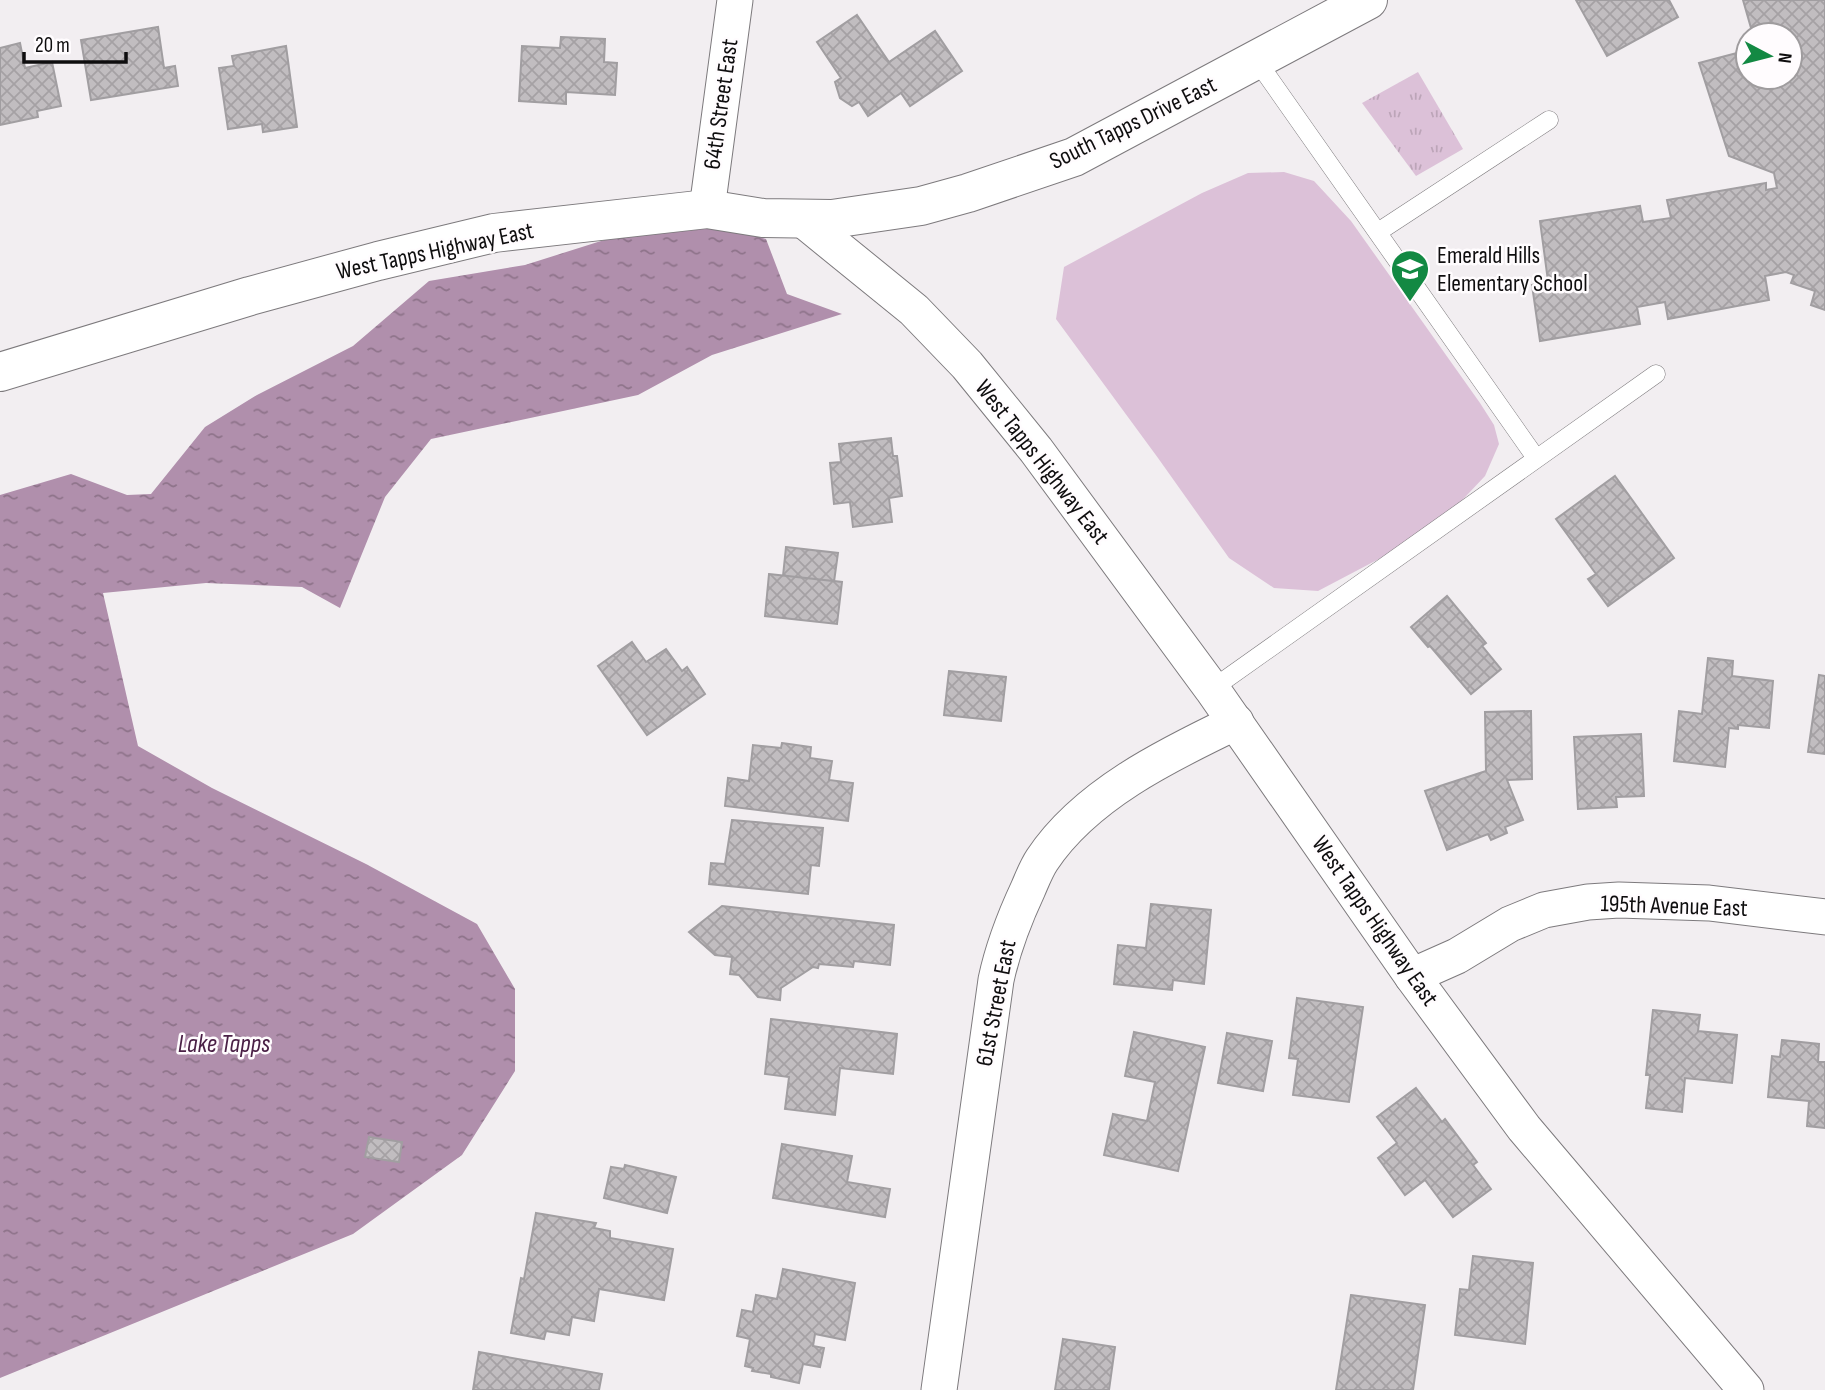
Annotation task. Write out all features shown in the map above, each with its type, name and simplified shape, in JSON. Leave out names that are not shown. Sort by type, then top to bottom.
[{"type":"street","name":"64th Street East","points":[[707,209],[735,0]]},
{"type":"street","name":"South Tapps Drive East","points":[[802,219],[832,219],[921,206],[1074,157],[1368,0]]},
{"type":"street","name":"West Tapps Highway East","points":[[0,372],[250,296],[481,236],[613,218],[707,209],[763,218],[802,219],[914,310],[967,365],[1036,450],[1236,722],[1412,976],[1524,1128],[1746,1390]]},
{"type":"street","name":"61st Street East","points":[[939,1390],[996,980],[1003,948],[1016,915],[1041,861],[1068,828],[1106,796],[1165,756],[1236,722]]},
{"type":"street","name":"195th Avenue East","points":[[1412,976],[1457,956],[1510,924],[1544,910],[1588,902],[1619,900],[1709,903],[1825,917]]},
{"type":"lane","points":[[1258,61],[1536,458]]},
{"type":"lane","points":[[1378,232],[1549,120]]},
{"type":"lane","points":[[1212,689],[1656,374]]},
{"type":"green space","points":[[1418,72],[1463,149],[1416,176],[1362,103]]},
{"type":"green space","points":[[1284,172],[1314,181],[1351,221],[1480,403],[1494,425],[1499,444],[1485,476],[1434,530],[1318,591],[1274,588],[1229,558],[1056,319],[1064,267],[1202,193],[1248,173]]},
{"type":"water","name":"Lake Tapps","points":[[728,227],[766,239],[787,294],[842,314],[712,355],[638,395],[431,439],[385,497],[340,608],[302,587],[206,583],[103,593],[138,746],[212,788],[366,864],[477,924],[515,989],[515,1071],[462,1155],[353,1234],[0,1378],[0,495],[71,474],[127,495],[151,494],[205,427],[257,395],[353,346],[429,281],[525,265],[639,229]]},
{"type":"building","points":[[1576,0],[1669,0],[1678,17],[1607,56]]},
{"type":"building","points":[[1743,0],[1825,0],[1825,310],[1811,305],[1815,291],[1791,283],[1794,275],[1786,272],[1765,276],[1769,300],[1668,319],[1665,302],[1637,307],[1640,324],[1540,341],[1532,285],[1548,281],[1540,221],[1640,206],[1643,222],[1671,218],[1667,200],[1766,183],[1766,190],[1777,188],[1774,173],[1729,156],[1699,63],[1734,54],[1734,91],[1804,91],[1804,21],[1749,21]]},
{"type":"building","points":[[857,15],[889,62],[935,31],[962,71],[910,106],[901,93],[868,116],[859,102],[852,106],[840,98],[835,82],[841,78],[817,42]]},
{"type":"building","points":[[158,27],[164,68],[175,66],[178,86],[91,100],[81,40]]},
{"type":"building","points":[[561,37],[605,39],[604,62],[617,63],[615,95],[566,92],[566,104],[519,101],[522,46],[560,48]]},
{"type":"building","points":[[20,43],[25,68],[52,62],[61,106],[37,111],[38,117],[0,125],[0,48]]},
{"type":"building","points":[[286,46],[297,127],[263,132],[262,124],[228,129],[219,68],[234,66],[232,56]]},
{"type":"building","points":[[891,438],[893,456],[897,456],[902,496],[889,498],[892,522],[853,527],[850,502],[834,504],[830,463],[841,462],[839,444]]},
{"type":"building","points":[[1615,476],[1674,558],[1608,606],[1588,579],[1596,574],[1556,519]]},
{"type":"building","points":[[786,547],[838,553],[834,582],[783,576]]},
{"type":"building","points":[[769,574],[842,582],[837,624],[765,616]]},
{"type":"building","points":[[1447,596],[1486,643],[1482,646],[1501,669],[1471,694],[1411,627]]},
{"type":"building","points":[[632,642],[646,662],[666,649],[682,671],[687,667],[705,694],[647,735],[598,666]]},
{"type":"building","points":[[1708,658],[1733,661],[1732,676],[1773,681],[1769,728],[1738,725],[1738,729],[1729,728],[1725,767],[1674,761],[1679,711],[1702,714]]},
{"type":"building","points":[[949,671],[1006,677],[1001,721],[944,715]]},
{"type":"building","points":[[1819,675],[1825,676],[1825,754],[1808,752]]},
{"type":"building","points":[[1531,711],[1532,779],[1507,780],[1523,820],[1505,827],[1507,833],[1491,840],[1488,834],[1447,850],[1425,791],[1486,771],[1485,712]]},
{"type":"building","points":[[1641,734],[1644,796],[1616,797],[1617,807],[1578,809],[1574,737]]},
{"type":"building","points":[[782,743],[811,747],[810,758],[832,761],[829,780],[853,783],[848,821],[725,806],[728,778],[749,781],[753,745],[781,748]]},
{"type":"building","points":[[732,820],[823,828],[819,866],[811,865],[808,894],[709,884],[711,863],[725,864]]},
{"type":"building","points":[[1151,904],[1211,910],[1204,984],[1173,980],[1172,990],[1114,984],[1118,945],[1146,948]]},
{"type":"building","points":[[722,906],[894,925],[890,965],[854,961],[853,967],[819,964],[818,968],[813,967],[781,988],[780,1000],[758,997],[739,975],[730,974],[732,957],[715,955],[689,932]]},
{"type":"building","points":[[1297,998],[1363,1007],[1349,1102],[1293,1095],[1298,1059],[1289,1058]]},
{"type":"building","points":[[1653,1010],[1700,1015],[1698,1031],[1737,1035],[1732,1083],[1685,1078],[1682,1112],[1646,1108],[1650,1075],[1646,1075]]},
{"type":"building","points":[[771,1019],[897,1034],[893,1074],[840,1068],[835,1115],[785,1109],[789,1077],[765,1074]]},
{"type":"building","points":[[1134,1032],[1205,1047],[1178,1171],[1104,1155],[1113,1114],[1147,1121],[1155,1082],[1125,1076]]},
{"type":"building","points":[[1227,1033],[1272,1041],[1263,1091],[1218,1083]]},
{"type":"building","points":[[1782,1040],[1819,1044],[1818,1062],[1825,1062],[1825,1128],[1807,1126],[1809,1101],[1768,1097],[1772,1056],[1780,1057]]},
{"type":"building","points":[[1416,1088],[1442,1122],[1445,1119],[1477,1162],[1473,1165],[1491,1189],[1453,1217],[1425,1180],[1405,1195],[1378,1158],[1397,1143],[1377,1117]]},
{"type":"building","points":[[369,1137],[402,1142],[399,1162],[365,1157]]},
{"type":"building","points":[[782,1144],[852,1156],[847,1182],[890,1189],[885,1217],[773,1198]]},
{"type":"building","points":[[625,1165],[676,1177],[667,1213],[604,1198],[611,1167],[624,1169]]},
{"type":"building","points":[[536,1213],[596,1223],[594,1228],[610,1231],[610,1238],[673,1249],[664,1300],[599,1289],[594,1321],[572,1317],[569,1335],[546,1331],[544,1339],[511,1333]]},
{"type":"building","points":[[1473,1256],[1533,1263],[1525,1344],[1455,1335],[1460,1289],[1469,1290]]},
{"type":"building","points":[[783,1269],[855,1283],[845,1340],[815,1334],[813,1346],[824,1348],[820,1367],[803,1364],[799,1383],[771,1377],[771,1374],[752,1371],[753,1368],[745,1366],[750,1339],[737,1336],[742,1310],[753,1312],[756,1295],[777,1299]]},
{"type":"building","points":[[1351,1295],[1425,1305],[1413,1390],[1336,1390]]},
{"type":"building","points":[[1063,1339],[1115,1347],[1109,1390],[1055,1390]]},
{"type":"building","points":[[479,1352],[602,1374],[599,1390],[473,1390]]},
{"type":"place","name":"Emerald Hills Elementary School","points":[[1410,303]]}]
